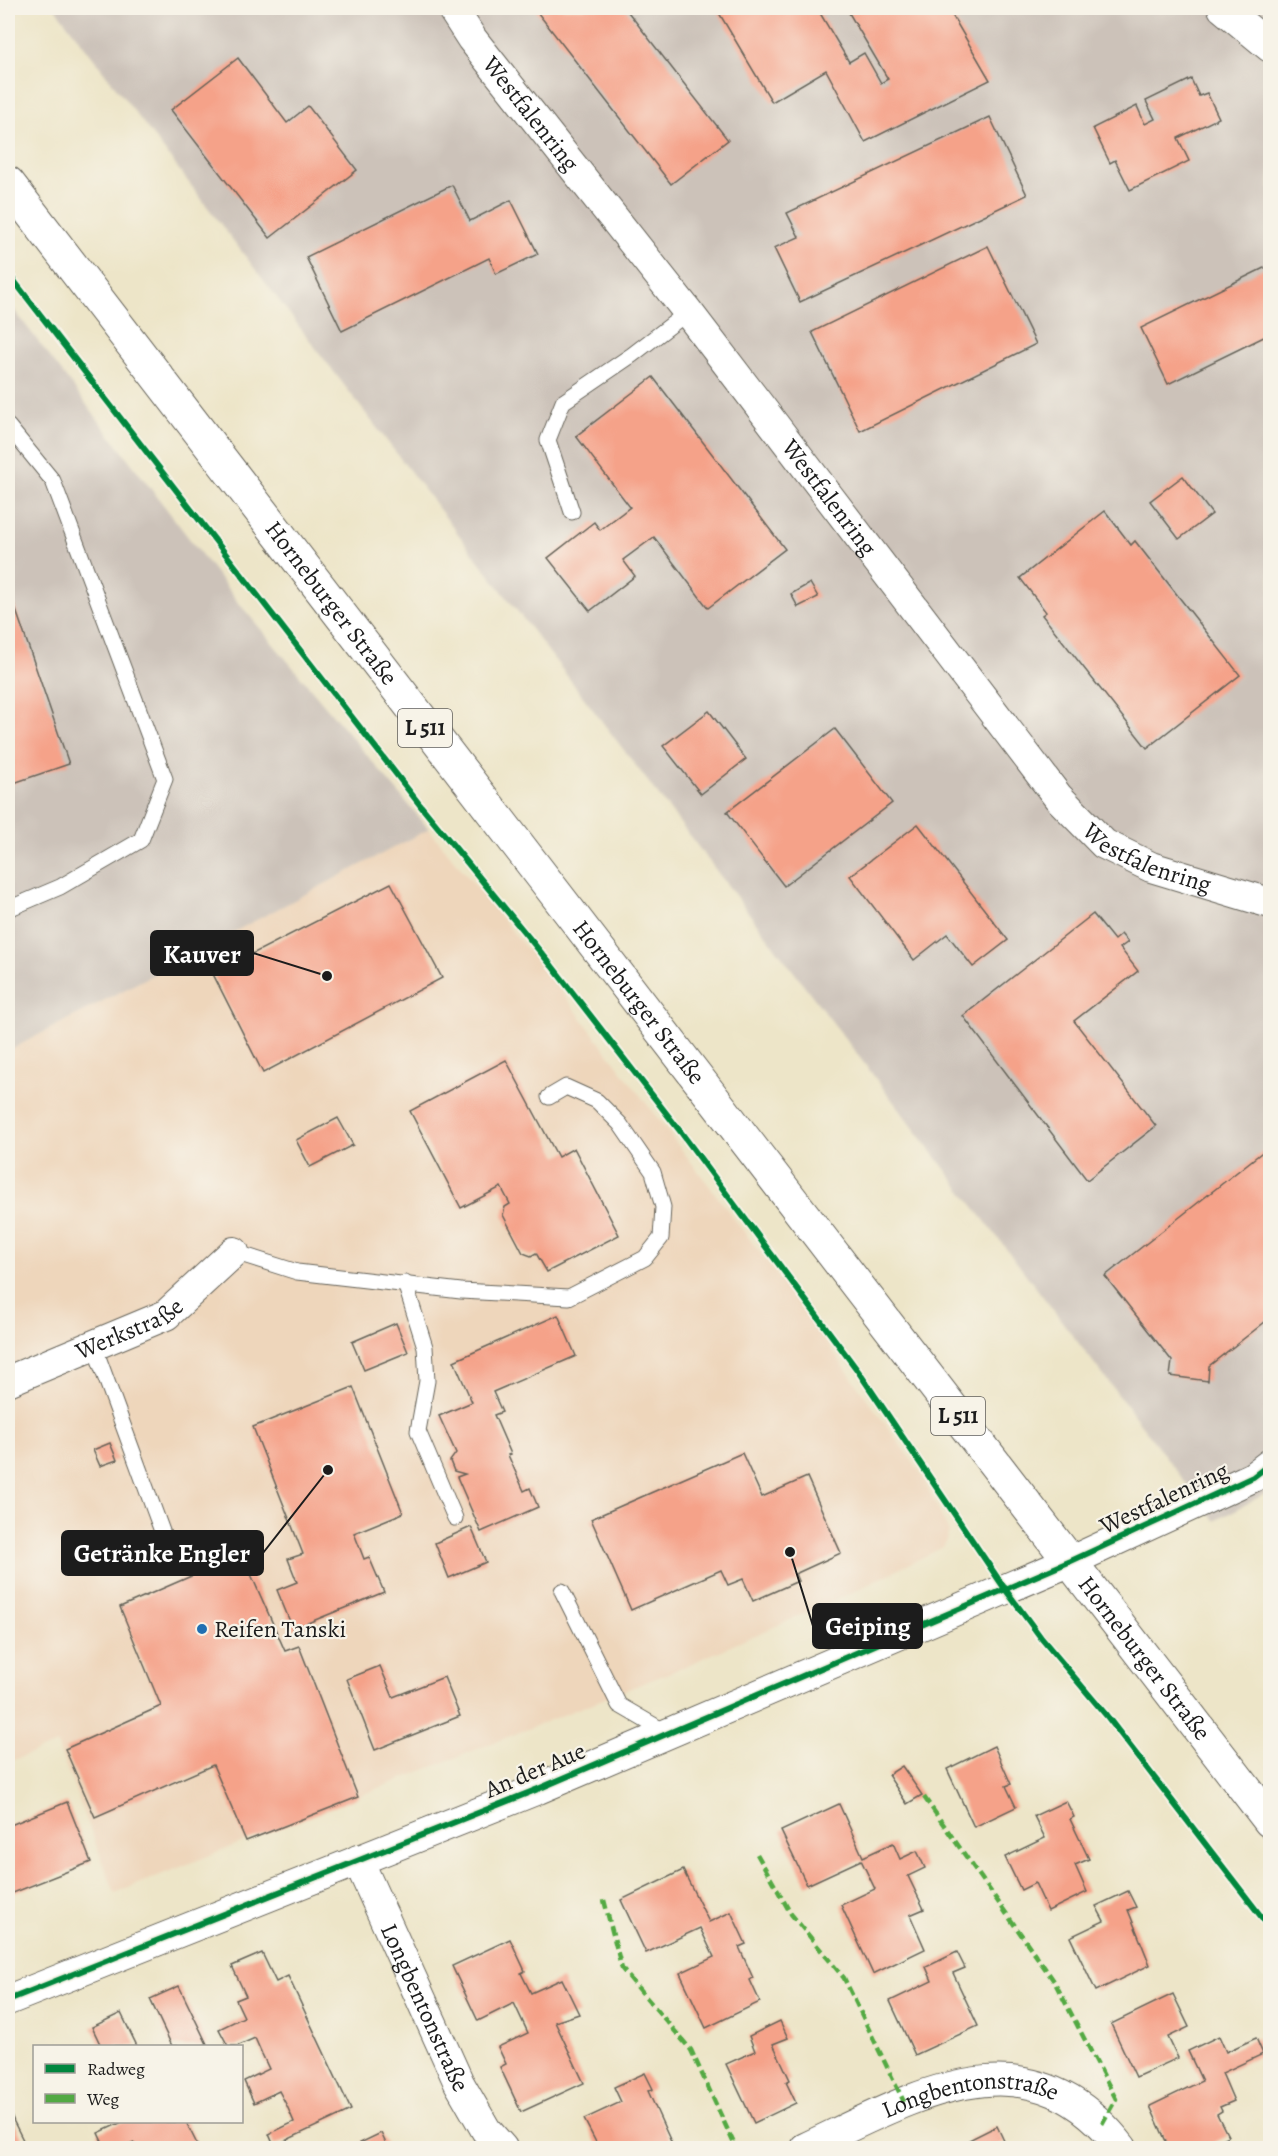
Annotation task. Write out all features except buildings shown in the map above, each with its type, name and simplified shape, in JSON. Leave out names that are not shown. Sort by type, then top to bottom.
[{"type":"main road","name":"Horneburger Straße","points":[[8,183],[1270,1821]]},
{"type":"street","name":"Westfalenring","points":[[452,8],[472,39],[688,312],[1066,805],[1104,844],[1151,867],[1270,903]]},
{"type":"street","points":[[1223,8],[1270,47]]},
{"type":"street","name":"Werkstraße","points":[[8,1381],[166,1315],[234,1252]]},
{"type":"street","name":"Westfalenring","points":[[1071,1561],[1253,1477],[1270,1464]]},
{"type":"street","name":"An der Aue","points":[[8,2000],[538,1789],[1071,1561]]},
{"type":"street","name":"Longbentonstraße","points":[[358,1860],[459,2083],[486,2130],[502,2148]]},
{"type":"street","name":"Longbentonstraße","points":[[805,2148],[917,2096],[952,2085],[988,2079],[1018,2082],[1077,2103],[1102,2124],[1122,2148]]},
{"type":"lane","points":[[572,512],[548,440],[563,402],[632,355],[688,312]]},
{"type":"lane","points":[[8,426],[53,481],[165,779],[141,840],[60,887],[8,909]]},
{"type":"lane","points":[[234,1252],[297,1272],[405,1283],[461,1292],[569,1297],[645,1258],[661,1239],[663,1207],[653,1172],[620,1124],[597,1101],[566,1087],[549,1097]]},
{"type":"lane","points":[[405,1283],[425,1347],[427,1381],[418,1431],[455,1518]]},
{"type":"lane","points":[[94,1346],[167,1545]]},
{"type":"lane","points":[[562,1591],[619,1705],[667,1733]]},
{"type":"shaded area","points":[[55,8],[1270,8],[1270,1491],[1215,1521]]},
{"type":"shaded area","points":[[8,302],[237,601],[429,829],[8,1051]]},
{"type":"shaded area","points":[[429,829],[560,990],[787,1288],[920,1472],[949,1532],[943,1547],[855,1591],[681,1668],[115,1893],[57,1744],[8,1762],[8,1051]]},
{"type":"marked path","points":[[924,1797],[1054,1981],[1116,2099],[1102,2124]]},
{"type":"marked path","points":[[757,1854],[791,1914],[844,1978],[904,2102]]},
{"type":"marked path","points":[[604,1900],[622,1969],[691,2050],[736,2148]]},
{"type":"cycle path","points":[[8,273],[420,805],[552,966],[680,1131],[858,1371],[1005,1589],[1042,1639],[1106,1715],[1270,1928]]},
{"type":"cycle path","points":[[8,2000],[538,1789],[1071,1561],[1253,1477],[1270,1464]]},
{"type":"place","name":"Kauver","points":[[327,976]]},
{"type":"place","name":"Getränke Engler","points":[[328,1470]]},
{"type":"place","name":"Geiping","points":[[790,1552]]},
{"type":"place","name":"Reifen Tanski","points":[[202,1629]]}]
